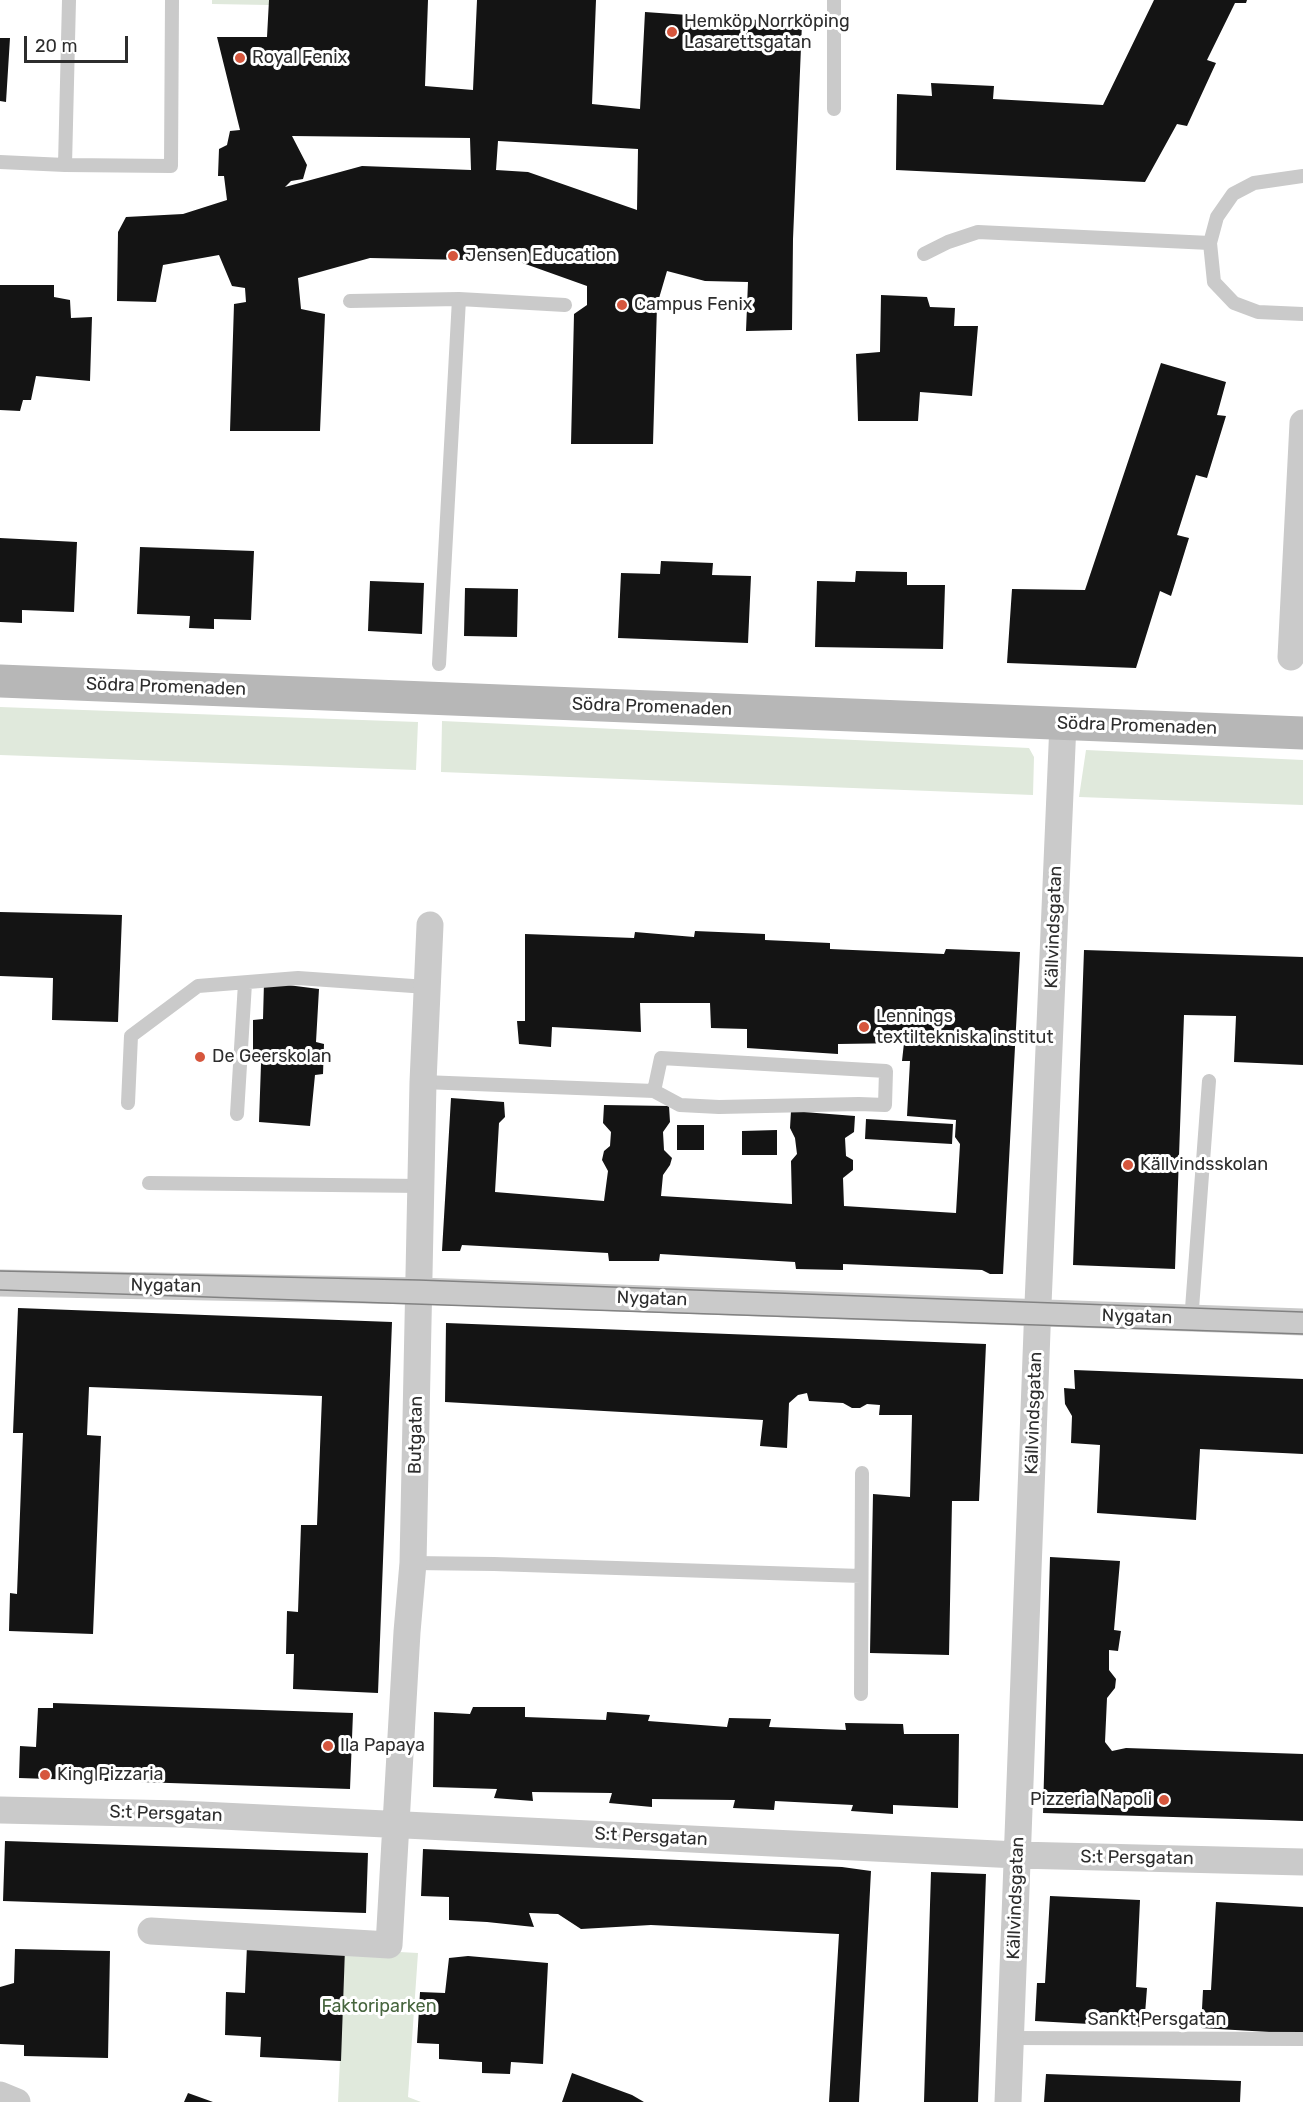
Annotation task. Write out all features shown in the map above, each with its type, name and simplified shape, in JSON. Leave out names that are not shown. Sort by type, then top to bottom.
[{"type":"main road","name":"Södra Promenaden","points":[[0,681],[1303,733]]},
{"type":"street","points":[[1291,657],[1303,423]]},
{"type":"street","name":"Källvindsgatan","points":[[1008,2102],[1063,723]]},
{"type":"street","name":"Butgatan","points":[[151,1931],[390,1945],[407,1632],[413,1563],[423,1082],[430,925]]},
{"type":"street","name":"Nygatan","points":[[0,1288],[419,1291],[1038,1314],[1191,1324],[1303,1322]]},
{"type":"street","name":"S:t Persgatan","points":[[0,1810],[181,1814],[1017,1855],[1303,1862]]},
{"type":"lane","points":[[65,165],[69,0]]},
{"type":"lane","points":[[0,162],[171,166],[172,0]]},
{"type":"lane","points":[[834,0],[834,110]]},
{"type":"lane","points":[[1303,176],[1254,183],[1233,194],[1217,217],[1210,243],[1214,282],[1234,303],[1258,312],[1303,314]]},
{"type":"lane","points":[[924,254],[948,242],[978,232],[1210,243]]},
{"type":"lane","points":[[439,664],[459,299]]},
{"type":"lane","points":[[350,301],[459,299],[565,305]]},
{"type":"lane","points":[[128,1103],[131,1036],[198,986],[298,978],[428,987]]},
{"type":"lane","points":[[237,1114],[245,983]]},
{"type":"lane","points":[[423,1082],[654,1091],[680,1104],[719,1107],[885,1105],[886,1071],[661,1058],[654,1091]]},
{"type":"lane","points":[[1191,1324],[1209,1081]]},
{"type":"lane","points":[[148,1183],[422,1186]]},
{"type":"lane","points":[[861,1694],[862,1473]]},
{"type":"lane","points":[[413,1563],[861,1576]]},
{"type":"lane","name":"Sankt Persgatan","points":[[1010,2038],[1303,2040]]},
{"type":"green space","points":[[212,0],[269,0],[269,5],[212,4]]},
{"type":"green space","points":[[0,707],[418,722],[416,770],[0,755]]},
{"type":"green space","points":[[442,721],[1029,748],[1034,757],[1033,795],[441,772]]},
{"type":"green space","points":[[1086,750],[1303,760],[1303,805],[1079,797]]},
{"type":"green space","name":"Faktoriparken","points":[[345,1949],[418,1953],[408,2097],[421,2102],[338,2102]]},
{"type":"building","points":[[269,0],[428,0],[425,86],[473,90],[477,0],[596,0],[592,104],[640,109],[645,12],[802,23],[793,239],[792,330],[746,331],[748,282],[705,281],[667,271],[657,305],[653,444],[571,444],[574,314],[587,305],[587,286],[517,261],[370,258],[298,278],[301,309],[325,314],[320,431],[230,431],[234,304],[246,302],[245,288],[232,286],[219,255],[163,265],[156,302],[117,301],[118,232],[126,217],[183,214],[227,200],[224,176],[218,176],[219,149],[227,145],[230,131],[240,130],[217,37],[267,37]],"holes":[[[292,136],[470,138],[471,170],[362,166],[285,187],[291,181],[303,179],[307,165]],[[498,141],[638,149],[637,210],[528,172],[496,170]]]},
{"type":"building","points":[[1154,0],[1247,0],[1246,3],[1235,3],[1207,60],[1216,63],[1187,126],[1177,124],[1145,182],[896,170],[897,94],[932,96],[931,83],[994,86],[993,99],[1103,105]]},
{"type":"building","points":[[0,38],[10,38],[6,102],[0,101]]},
{"type":"building","points":[[0,285],[54,285],[54,297],[70,300],[71,318],[92,317],[90,381],[36,376],[31,400],[23,400],[20,411],[0,410]]},
{"type":"building","points":[[881,295],[927,297],[930,307],[955,308],[954,326],[978,326],[972,396],[920,392],[918,421],[858,421],[856,354],[880,352]]},
{"type":"building","points":[[1161,363],[1226,382],[1217,415],[1226,416],[1207,478],[1196,475],[1177,535],[1189,538],[1171,596],[1160,591],[1136,668],[1007,663],[1012,589],[1085,590]]},
{"type":"building","points":[[0,538],[77,542],[74,612],[22,610],[22,623],[0,622]]},
{"type":"building","points":[[140,547],[254,551],[251,620],[214,619],[214,629],[189,628],[190,616],[137,614]]},
{"type":"building","points":[[661,561],[713,563],[712,575],[751,576],[748,643],[618,638],[621,573],[660,574]]},
{"type":"building","points":[[856,571],[907,572],[907,585],[945,585],[943,649],[815,647],[817,581],[855,582]]},
{"type":"building","points":[[370,581],[424,583],[422,634],[368,631]]},
{"type":"building","points":[[465,588],[518,589],[517,637],[464,636]]},
{"type":"building","points":[[0,912],[122,915],[118,1022],[52,1020],[53,978],[0,976]]},
{"type":"building","points":[[695,931],[765,934],[765,940],[830,943],[830,949],[944,954],[946,949],[1020,952],[1003,1274],[990,1274],[982,1270],[843,1264],[843,1270],[796,1269],[795,1262],[660,1254],[659,1261],[609,1261],[608,1253],[462,1245],[460,1251],[442,1251],[451,1098],[504,1102],[505,1117],[499,1123],[495,1192],[604,1201],[608,1171],[602,1160],[604,1151],[610,1146],[611,1132],[603,1123],[604,1105],[669,1106],[670,1122],[663,1132],[664,1150],[672,1158],[663,1175],[661,1196],[792,1204],[791,1161],[797,1154],[795,1138],[790,1128],[791,1111],[855,1116],[854,1132],[845,1138],[846,1156],[853,1160],[853,1170],[843,1178],[844,1206],[956,1213],[960,1144],[955,1137],[956,1120],[907,1116],[910,1061],[902,1061],[904,1043],[838,1044],[838,1054],[747,1048],[747,1029],[711,1028],[710,1003],[640,1003],[641,1032],[552,1027],[551,1047],[519,1044],[517,1021],[525,1021],[525,934],[634,938],[635,932],[694,937]]},
{"type":"building","name":"Källvindsskolan","points":[[1084,950],[1303,957],[1303,1065],[1234,1062],[1236,1016],[1184,1015],[1175,1269],[1073,1265]]},
{"type":"building","points":[[264,982],[319,989],[316,1042],[324,1044],[323,1074],[315,1075],[310,1126],[259,1122],[261,1064],[253,1063],[253,1020],[263,1019]]},
{"type":"building","points":[[866,1119],[953,1124],[952,1144],[865,1139]]},
{"type":"building","points":[[677,1125],[704,1125],[704,1150],[677,1150]]},
{"type":"building","points":[[777,1130],[777,1155],[742,1155],[742,1131]]},
{"type":"building","points":[[18,1308],[392,1322],[378,1693],[293,1689],[294,1654],[286,1654],[287,1611],[298,1612],[301,1525],[317,1525],[322,1396],[89,1387],[87,1435],[101,1436],[93,1634],[9,1631],[10,1593],[17,1594],[23,1433],[13,1433]]},
{"type":"building","points":[[446,1323],[986,1344],[979,1501],[952,1501],[949,1655],[870,1653],[873,1494],[910,1497],[912,1415],[879,1415],[880,1405],[867,1404],[860,1408],[852,1408],[843,1403],[809,1401],[807,1393],[798,1395],[789,1403],[787,1448],[760,1446],[763,1420],[445,1402]]},
{"type":"building","points":[[1074,1370],[1303,1379],[1303,1454],[1200,1449],[1196,1520],[1097,1513],[1100,1445],[1071,1443],[1072,1416],[1065,1404],[1064,1388],[1075,1389]]},
{"type":"building","points":[[1050,1557],[1120,1561],[1114,1630],[1121,1631],[1118,1651],[1109,1650],[1109,1670],[1116,1679],[1115,1688],[1107,1698],[1105,1742],[1112,1751],[1126,1748],[1303,1754],[1303,1821],[1043,1813]]},
{"type":"building","points":[[53,1703],[353,1713],[350,1789],[19,1778],[20,1746],[36,1747],[38,1708],[53,1708]]},
{"type":"building","points":[[473,1707],[525,1707],[525,1717],[606,1720],[607,1712],[650,1715],[648,1721],[727,1727],[729,1718],[771,1719],[769,1727],[846,1730],[845,1723],[903,1724],[904,1734],[959,1734],[958,1808],[893,1805],[893,1814],[851,1811],[853,1805],[775,1801],[774,1810],[733,1808],[735,1800],[652,1799],[652,1807],[609,1803],[612,1793],[532,1792],[533,1801],[494,1798],[497,1789],[433,1787],[434,1712],[470,1714]]},
{"type":"building","points":[[5,1841],[368,1853],[366,1913],[3,1901]]},
{"type":"building","points":[[423,1849],[842,1867],[871,1871],[859,2102],[829,2102],[839,1934],[651,1925],[581,1929],[558,1914],[529,1913],[534,1927],[449,1920],[449,1897],[421,1896]]},
{"type":"building","points":[[931,1872],[986,1874],[978,2102],[924,2102]]},
{"type":"building","points":[[1050,1896],[1140,1900],[1136,1987],[1147,1988],[1144,2027],[1035,2021],[1037,1983],[1045,1983]]},
{"type":"building","points":[[1216,1902],[1303,1907],[1303,2034],[1201,2028],[1203,1990],[1211,1990]]},
{"type":"building","points":[[247,1945],[345,1949],[341,2061],[260,2057],[261,2037],[225,2035],[226,1992],[245,1993]]},
{"type":"building","points":[[15,1949],[110,1951],[108,2058],[24,2056],[24,2045],[0,2044],[0,1987],[14,1983]]},
{"type":"building","points":[[468,1956],[548,1963],[543,2064],[511,2062],[510,2074],[482,2073],[482,2062],[439,2059],[439,2044],[417,2043],[420,1992],[445,1993],[449,1958]]},
{"type":"building","points":[[572,2073],[632,2095],[644,2102],[562,2102]]},
{"type":"building","points":[[1046,2074],[1241,2081],[1240,2102],[1044,2102]]},
{"type":"building","points":[[188,2093],[213,2102],[184,2102]]},
{"type":"tram line","points":[[0,1271],[419,1280],[1303,1312]]},
{"type":"tram line","points":[[0,1290],[1303,1334]]},
{"type":"place","name":"Hemköp Norrköping Lasarettsgatan","points":[[672,32]]},
{"type":"place","name":"Royal Fenix","points":[[240,58]]},
{"type":"place","name":"Jensen Education","points":[[453,256]]},
{"type":"place","name":"Campus Fenix","points":[[622,305]]},
{"type":"place","name":"Lennings textiltekniska institut","points":[[864,1027]]},
{"type":"place","name":"De Geerskolan","points":[[200,1057]]},
{"type":"place","name":"Källvindsskolan","points":[[1128,1165]]},
{"type":"place","name":"Ila Papaya","points":[[328,1746]]},
{"type":"place","name":"King Pizzaria","points":[[45,1775]]},
{"type":"place","name":"Pizzeria Napoli","points":[[1164,1800]]}]
